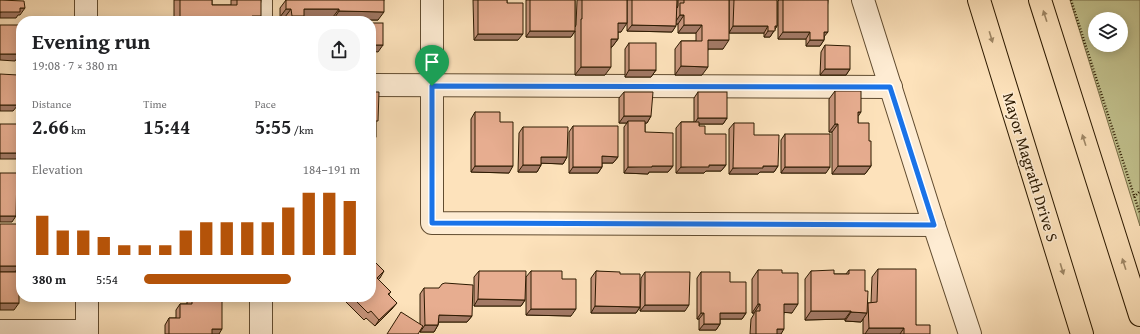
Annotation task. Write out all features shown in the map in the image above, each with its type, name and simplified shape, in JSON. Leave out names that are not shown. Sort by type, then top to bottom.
[{"type":"main road","name":"Mayor Magrath Drive S","points":[[980,0],[1082,334]]},
{"type":"main road","points":[[1040,0],[1140,314]]},
{"type":"street","points":[[86,0],[86,16]]},
{"type":"street","points":[[261,0],[261,16]]},
{"type":"street","points":[[432,0],[432,223],[934,225]]},
{"type":"street","points":[[863,0],[970,334]]},
{"type":"street","points":[[376,85],[890,87]]},
{"type":"street","points":[[0,331],[87,332],[87,302]]},
{"type":"street","points":[[261,302],[261,334]]},
{"type":"path","points":[[1071,0],[1140,214]]},
{"type":"path","points":[[1134,197],[1140,191]]},
{"type":"green space","points":[[1070,0],[1140,0],[1140,226]]},
{"type":"building","points":[[0,0],[24,1],[25,8],[20,8],[20,12],[0,12]]},
{"type":"building","points":[[180,0],[212,0],[212,5],[237,5],[237,0],[261,0],[261,16],[180,16]]},
{"type":"building","points":[[286,0],[384,0],[384,12],[339,11],[339,9],[304,9],[304,16],[292,16],[291,9],[286,9]]},
{"type":"building","points":[[478,0],[507,0],[507,3],[523,3],[523,34],[478,34]]},
{"type":"building","points":[[530,0],[575,0],[575,31],[530,31]]},
{"type":"building","points":[[582,0],[627,0],[627,23],[618,23],[618,39],[611,39],[611,67],[581,67]]},
{"type":"building","points":[[632,0],[677,0],[676,26],[632,25]]},
{"type":"building","points":[[684,0],[729,0],[729,40],[708,40],[708,67],[681,66],[681,41],[702,41],[702,25],[684,25],[684,15],[680,15],[680,3],[684,3]]},
{"type":"building","points":[[734,0],[777,0],[777,26],[775,26],[775,31],[768,31],[768,26],[733,26]]},
{"type":"building","points":[[783,0],[828,0],[828,32],[824,32],[824,40],[810,40],[810,32],[783,32]]},
{"type":"building","points":[[376,23],[383,23],[383,45],[376,45]]},
{"type":"building","points":[[0,25],[16,25],[16,54],[0,54]]},
{"type":"building","points":[[629,43],[656,43],[656,70],[629,70]]},
{"type":"building","points":[[825,45],[850,46],[850,69],[825,69]]},
{"type":"building","points":[[0,74],[16,75],[16,105],[0,105]]},
{"type":"building","points":[[835,91],[861,91],[861,112],[858,112],[858,123],[869,123],[871,166],[838,166],[838,124],[835,124]]},
{"type":"building","points":[[376,92],[379,92],[378,121],[376,121]]},
{"type":"building","points":[[624,92],[653,92],[651,116],[624,116]]},
{"type":"building","points":[[698,92],[727,92],[727,118],[698,118]]},
{"type":"building","points":[[475,112],[500,112],[500,122],[513,122],[513,166],[475,166]]},
{"type":"building","points":[[628,121],[645,121],[645,132],[673,133],[673,166],[628,167]]},
{"type":"building","points":[[681,122],[699,122],[699,126],[705,126],[705,134],[726,134],[726,165],[709,165],[709,167],[681,167]]},
{"type":"building","points":[[734,123],[754,123],[754,135],[779,135],[778,166],[763,166],[763,168],[733,168]]},
{"type":"building","points":[[0,124],[16,124],[16,153],[0,153]]},
{"type":"building","points":[[573,126],[618,126],[618,157],[602,156],[602,167],[573,167]]},
{"type":"building","points":[[523,127],[568,127],[567,157],[541,157],[541,165],[523,165]]},
{"type":"building","points":[[785,134],[830,134],[830,167],[785,167]]},
{"type":"building","points":[[0,173],[16,173],[16,216],[0,216]]},
{"type":"building","points":[[0,224],[16,224],[16,266],[0,266]]},
{"type":"building","points":[[376,263],[384,271],[377,278],[391,292],[388,294],[397,303],[379,320],[371,311],[368,313],[357,302],[376,302]]},
{"type":"building","points":[[878,269],[916,269],[916,325],[930,325],[930,334],[904,334],[904,328],[869,328],[868,303],[877,302]]},
{"type":"building","points":[[758,270],[782,270],[782,273],[798,273],[798,304],[784,304],[784,329],[777,329],[777,334],[756,334],[756,311],[760,311],[760,304],[758,304]]},
{"type":"building","points":[[834,270],[834,274],[849,274],[849,270],[865,270],[865,291],[868,291],[867,313],[851,311],[811,311],[811,271]]},
{"type":"building","points":[[479,271],[526,271],[525,300],[478,299]]},
{"type":"building","points":[[531,271],[562,271],[562,279],[576,279],[576,309],[531,309]]},
{"type":"building","points":[[596,271],[620,272],[620,274],[640,274],[640,307],[595,306]]},
{"type":"building","points":[[0,272],[16,272],[16,302],[19,303],[0,303]]},
{"type":"building","points":[[645,272],[690,272],[689,305],[645,305]]},
{"type":"building","points":[[701,272],[730,272],[730,282],[746,282],[746,313],[720,313],[720,324],[704,324],[704,313],[701,313]]},
{"type":"building","points":[[445,283],[473,285],[472,316],[439,315],[438,325],[425,325],[424,288],[439,288]]},
{"type":"building","points":[[192,302],[222,302],[222,329],[212,329],[212,334],[169,334],[169,318],[180,318],[180,304],[192,304]]},
{"type":"building","points":[[401,312],[423,326],[418,334],[387,334]]},
{"type":"route","points":[[432,86],[890,87],[934,225],[432,223],[432,86]]}]
